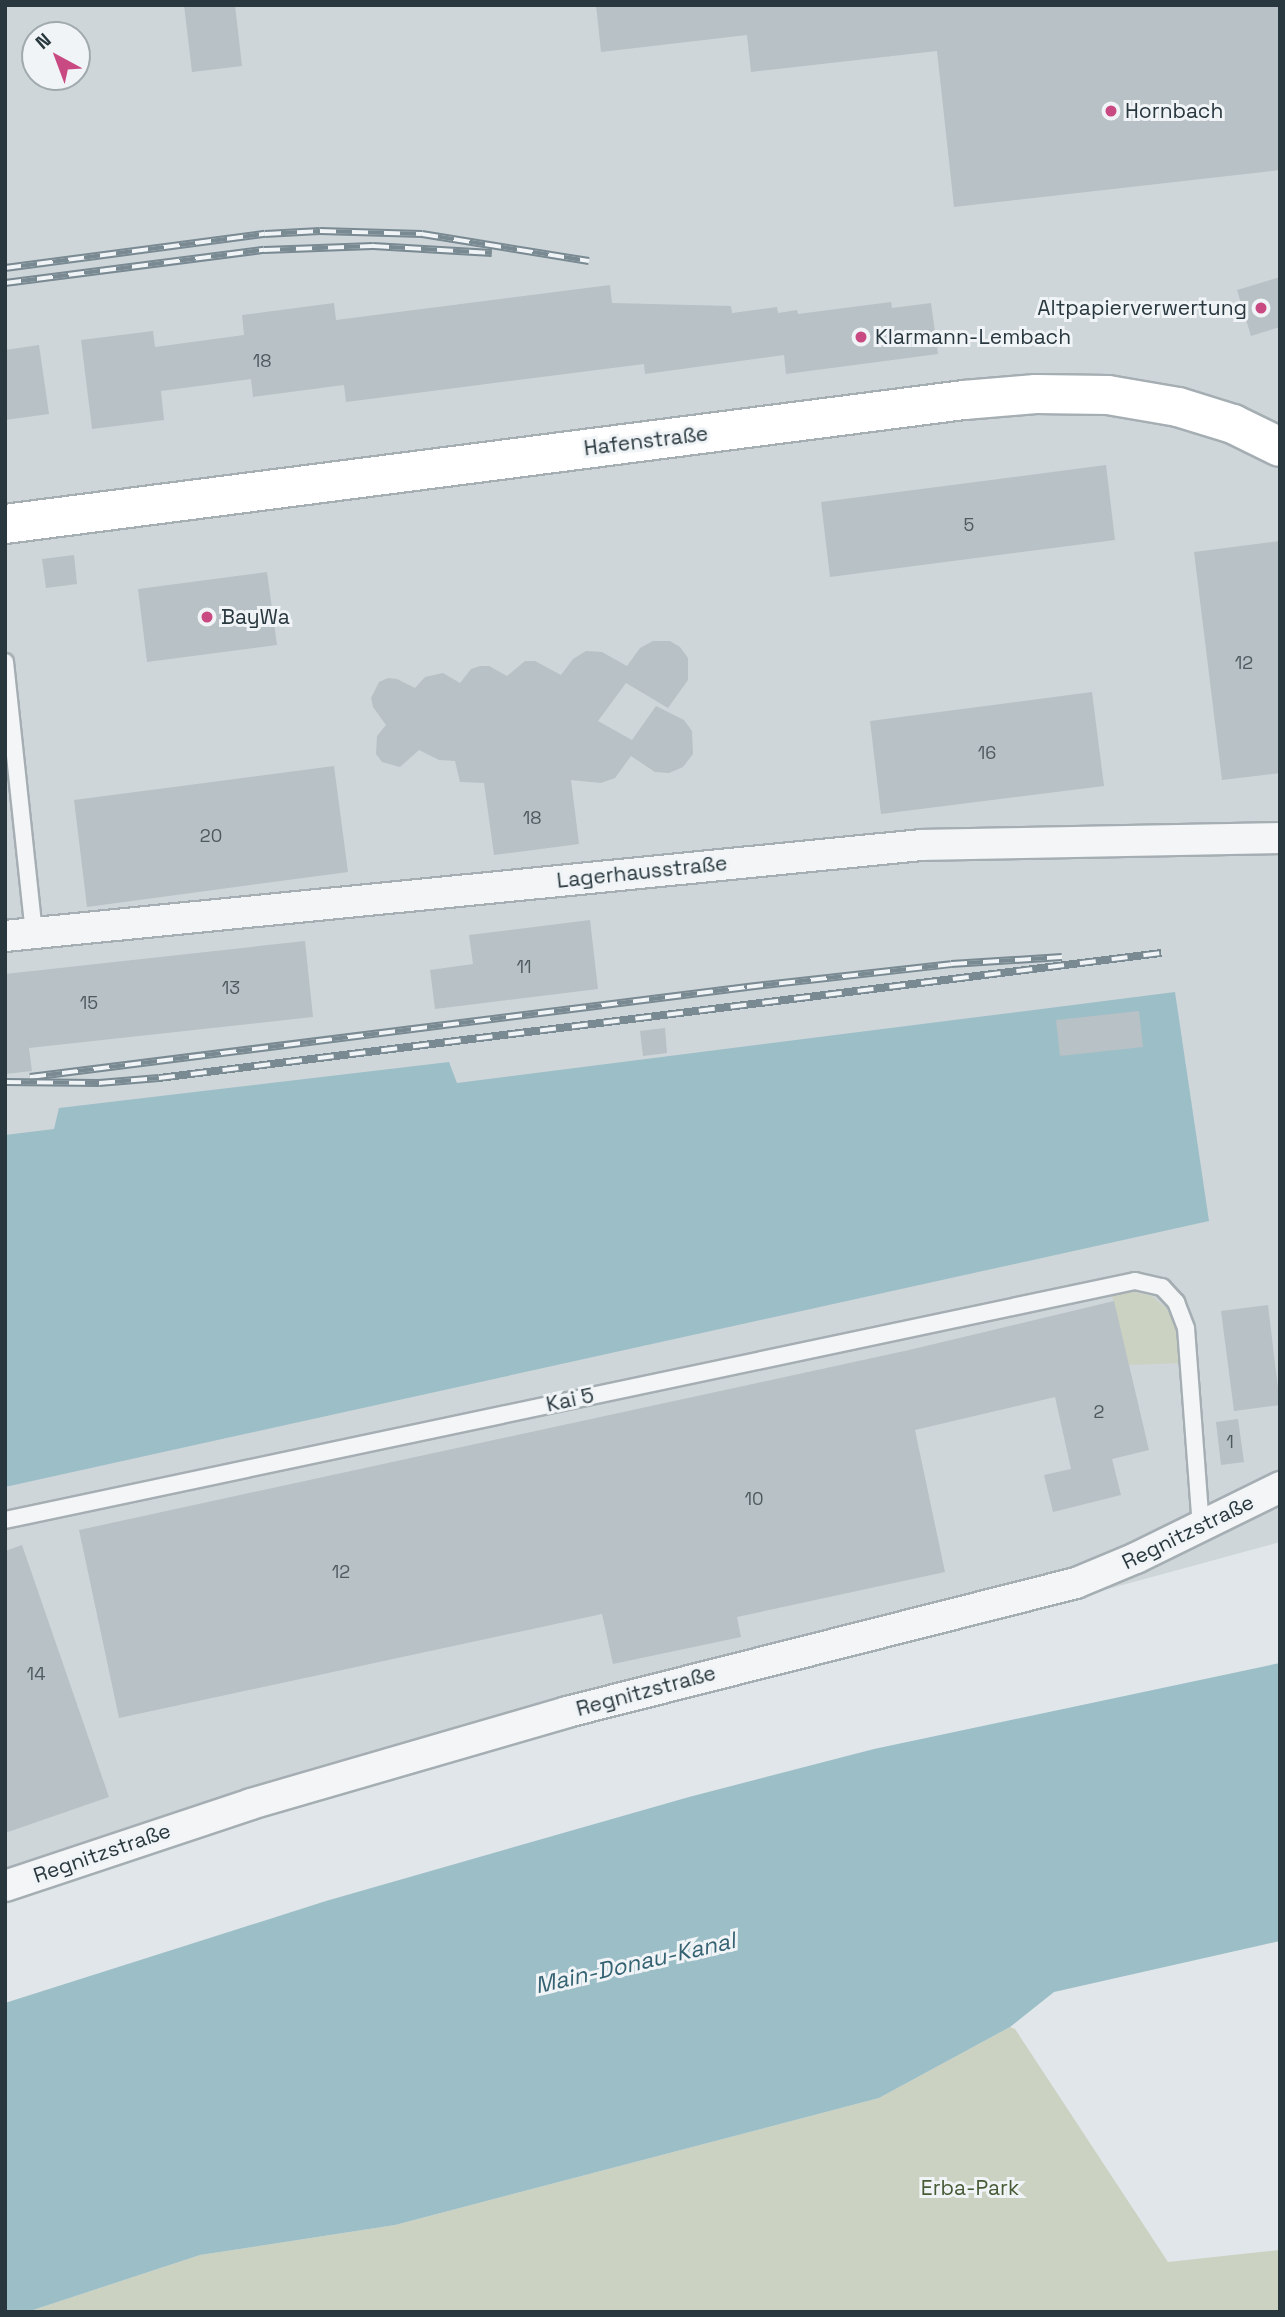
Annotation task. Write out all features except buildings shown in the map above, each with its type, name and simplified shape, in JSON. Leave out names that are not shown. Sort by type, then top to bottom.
[{"type":"street","name":"Hafenstraße","points":[[5,524],[964,400],[1036,394],[1108,395],[1178,407],[1233,424],[1280,447]]},
{"type":"street","name":"Lagerhausstraße","points":[[20,934],[921,845],[1280,838]]},
{"type":"street","name":"Regnitzstraße","points":[[5,1886],[251,1804],[567,1712],[1076,1583],[1200,1527],[1280,1487]]},
{"type":"lane","points":[[5,662],[20,934]]},
{"type":"lane","name":"Kai 5","points":[[5,1520],[1135,1281],[1162,1287],[1176,1302],[1186,1328],[1200,1527]]},
{"type":"shaded area","points":[[5,5],[1280,5],[1280,1542],[1053,1604],[657,1700],[424,1765],[205,1833],[5,1902]]},
{"type":"green space","points":[[1130,1291],[1152,1296],[1166,1308],[1182,1330],[1183,1363],[1129,1365],[1111,1292]]},
{"type":"green space","name":"Erba-Park","points":[[1010,2027],[1015,2029],[1168,2262],[1280,2250],[1280,2312],[27,2312],[200,2255],[395,2225],[879,2098]]},
{"type":"water","points":[[1175,992],[1209,1221],[5,1487],[5,1135],[54,1129],[59,1108],[449,1062],[457,1083]]},
{"type":"water","name":"Main-Donau-Kanal","points":[[1280,1663],[1280,1941],[1054,1992],[1010,2027],[879,2098],[395,2225],[200,2255],[27,2312],[5,2312],[5,2003],[326,1901],[689,1797],[874,1749]]},
{"type":"railway","points":[[5,268],[265,234],[320,231],[422,234],[589,261]]},
{"type":"railway","points":[[5,283],[264,250],[373,246],[492,253]]},
{"type":"railway","points":[[5,1082],[99,1083],[159,1078],[1161,953]]},
{"type":"railway","points":[[30,1077],[747,987],[951,964],[1062,957]]},
{"type":"place","name":"Hornbach","points":[[1111,111]]},
{"type":"place","name":"Altpapierverwertung","points":[[1261,308]]},
{"type":"place","name":"Klarmann-Lembach","points":[[861,337]]},
{"type":"place","name":"BayWa","points":[[207,617]]}]
